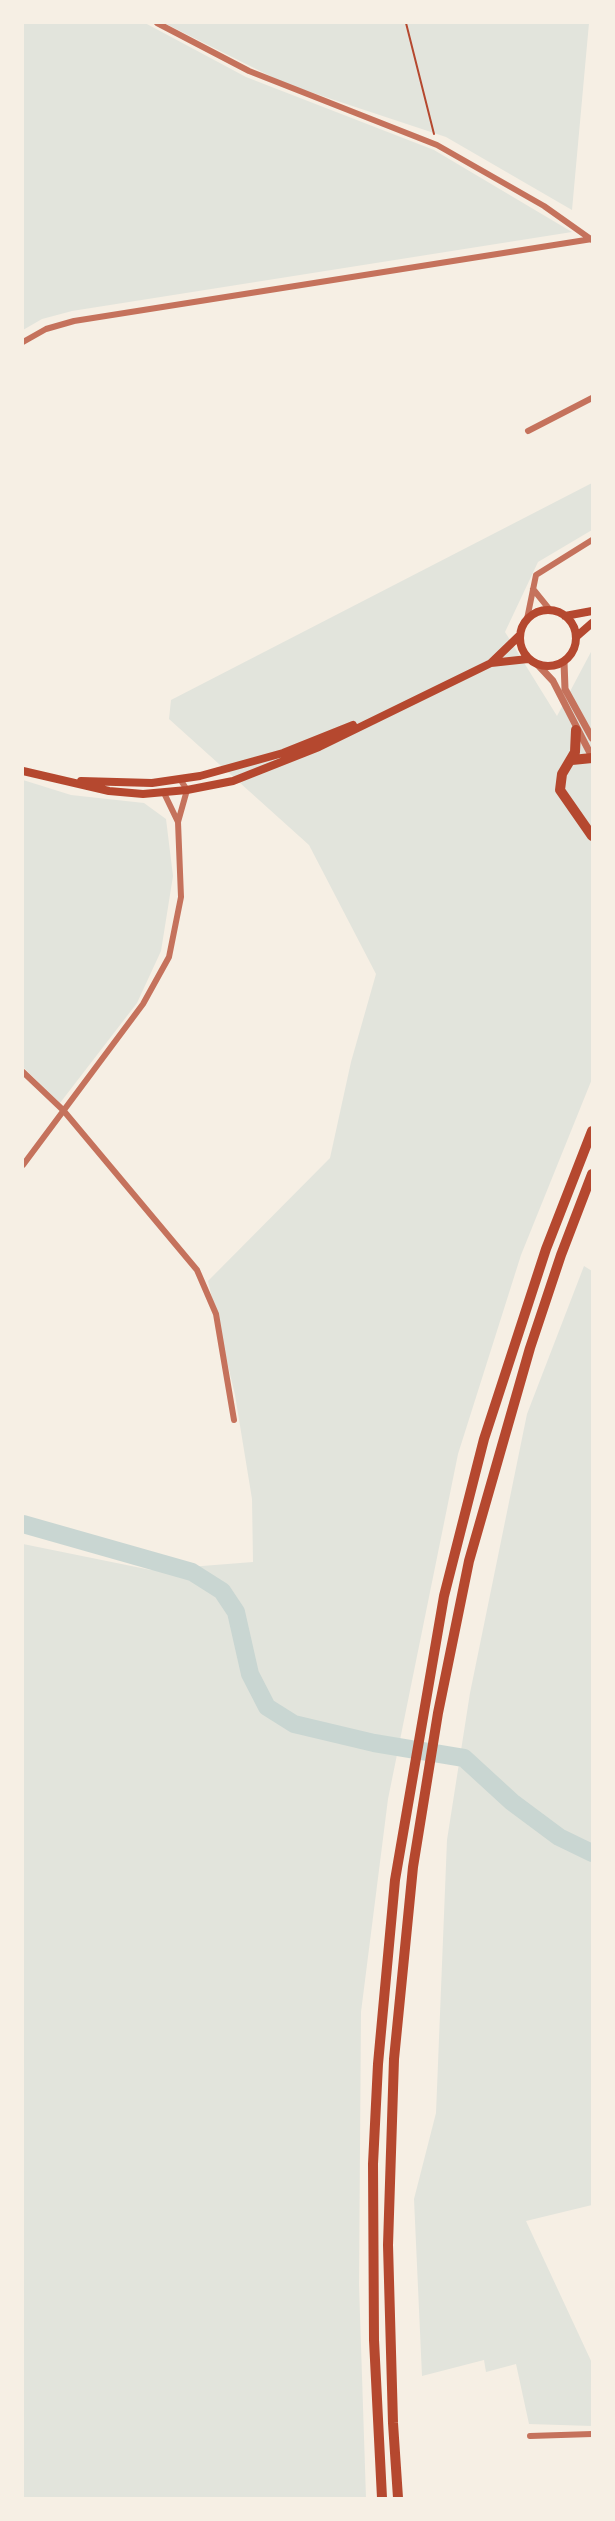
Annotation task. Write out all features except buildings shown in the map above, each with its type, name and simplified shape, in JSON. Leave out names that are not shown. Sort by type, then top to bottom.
[{"type":"highway","points":[[576,730],[572,760],[562,774],[560,790],[592,836]]},
{"type":"highway","points":[[572,760],[592,758]]},
{"type":"highway","points":[[382,2498],[372,2256],[377,2076],[395,1880],[410,1780],[444,1596],[484,1439],[546,1249],[592,1131]]},
{"type":"highway","points":[[398,2498],[388,2245],[394,2059],[413,1867],[438,1713],[469,1561],[530,1349],[561,1255],[592,1174]]},
{"type":"main road","points":[[23,771],[109,791],[163,793],[233,781],[271,767],[491,663],[519,636],[527,619],[537,612],[550,610],[565,616],[592,611]]},
{"type":"main road","points":[[565,616],[576,637]]},
{"type":"main road","points":[[519,636],[521,649],[528,659],[548,667],[564,662],[573,651],[576,637],[592,623]]},
{"type":"main road","points":[[491,663],[528,659]]},
{"type":"main road","points":[[57,780],[170,781],[230,769],[373,719]]},
{"type":"main road","points":[[163,793],[170,781]]},
{"type":"street","points":[[157,23],[249,71],[436,145],[544,206],[592,239]]},
{"type":"street","points":[[23,342],[46,329],[74,321],[592,239]]},
{"type":"street","points":[[528,431],[592,398]]},
{"type":"street","points":[[527,619],[534,579],[539,572],[592,540]]},
{"type":"street","points":[[533,589],[550,610]]},
{"type":"street","points":[[564,662],[565,689],[592,738]]},
{"type":"street","points":[[540,666],[552,681],[592,758]]},
{"type":"street","points":[[23,1165],[143,1003],[169,957],[181,897],[178,822],[187,790],[180,779]]},
{"type":"street","points":[[163,793],[178,822]]},
{"type":"street","points":[[23,1072],[63,1110],[197,1270],[216,1314],[234,1420]]},
{"type":"street","points":[[530,2436],[592,2434]]},
{"type":"path","points":[[406,23],[436,145]]},
{"type":"shaded area","points":[[23,23],[145,23],[246,77],[434,150],[572,232],[72,311],[42,319],[23,330]]},
{"type":"shaded area","points":[[164,23],[589,23],[572,210],[446,137],[286,84]]},
{"type":"shaded area","points":[[592,483],[592,530],[538,562],[505,632],[557,716],[592,650],[592,1079],[521,1255],[458,1454],[388,1799],[361,2012],[359,2285],[366,2498],[23,2498],[23,1544],[151,1570],[253,1562],[252,1499],[235,1395],[208,1281],[330,1158],[351,1062],[376,974],[309,845],[169,719],[171,700]]},
{"type":"shaded area","points":[[23,780],[71,795],[144,803],[166,819],[173,876],[161,951],[137,1003],[60,1103],[23,1067]]},
{"type":"shaded area","points":[[584,1266],[592,1271],[592,2205],[526,2221],[592,2363],[592,2426],[529,2424],[516,2364],[486,2372],[484,2360],[422,2376],[414,2199],[436,2113],[447,1840],[470,1693],[527,1414]]},
{"type":"waterway","points":[[23,1524],[192,1572],[222,1591],[236,1612],[250,1674],[267,1707],[294,1724],[374,1743],[464,1758],[512,1802],[559,1837],[592,1853]]}]
